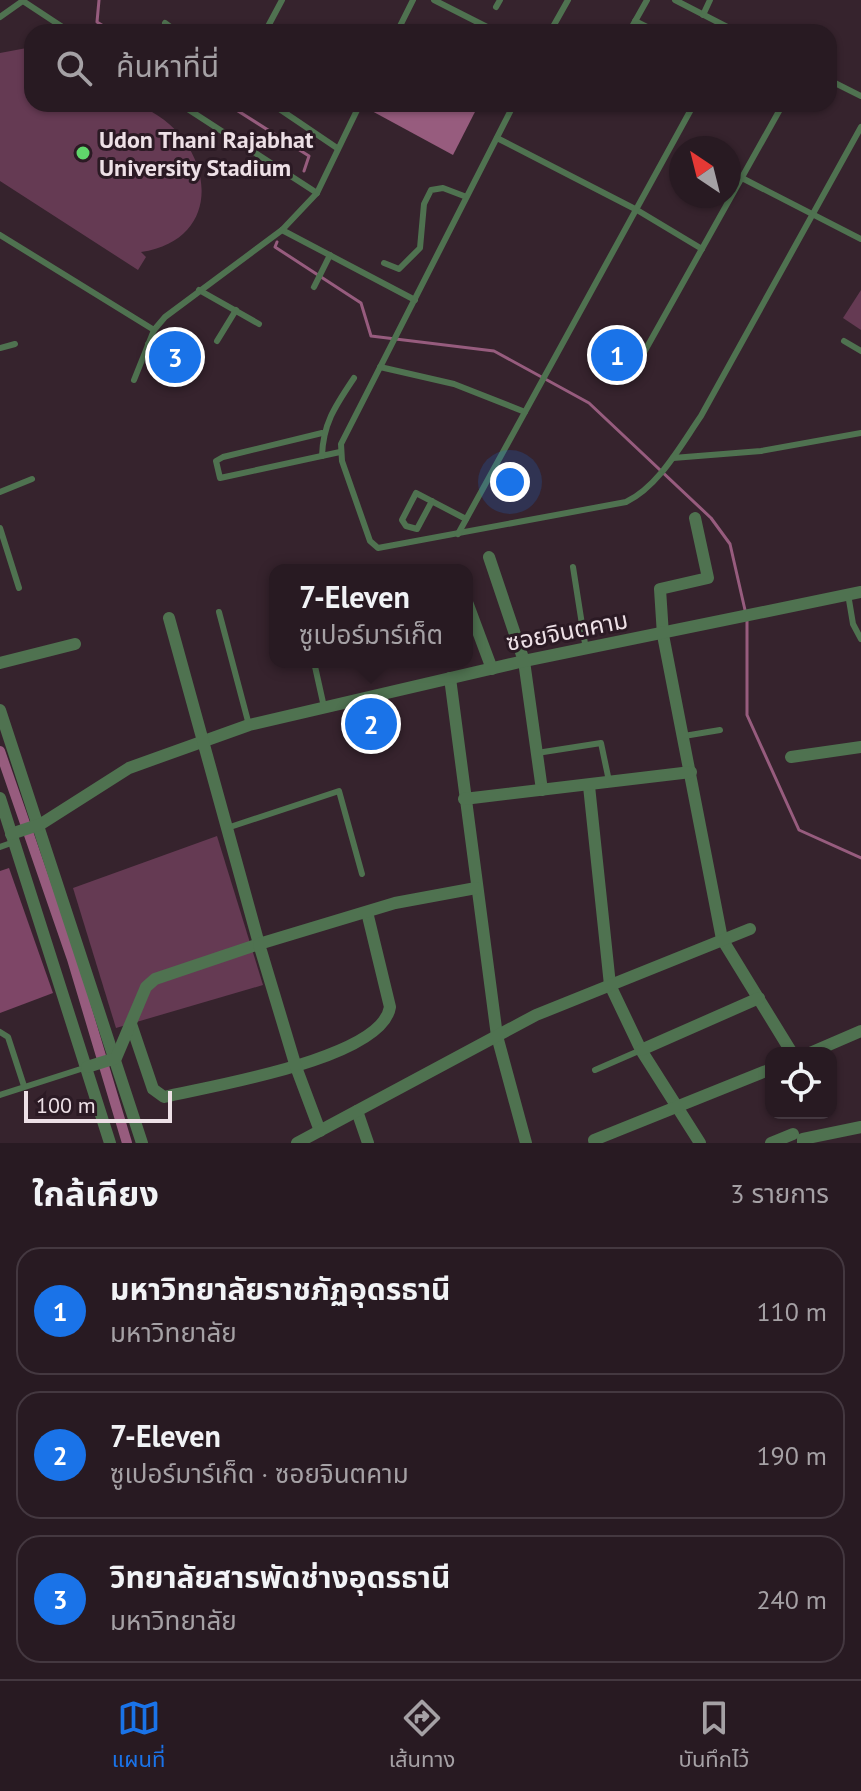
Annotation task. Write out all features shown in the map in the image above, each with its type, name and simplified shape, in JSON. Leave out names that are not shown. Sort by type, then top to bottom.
[{"type":"street","points":[[695,518],[708,578],[660,589],[663,635],[722,939],[788,1047]]},
{"type":"street","points":[[489,557],[524,661],[542,790]]},
{"type":"street","name":"ซอยจินตคาม","points":[[15,835],[38,825],[129,768],[249,725],[524,661],[663,635],[855,593]]},
{"type":"street","points":[[169,618],[259,944],[296,1067],[320,1131]]},
{"type":"street","points":[[473,618],[492,669]]},
{"type":"street","points":[[0,663],[75,644]]},
{"type":"street","points":[[450,678],[497,1036],[526,1143]]},
{"type":"street","points":[[0,710],[142,1143]]},
{"type":"street","points":[[791,757],[861,747]]},
{"type":"street","points":[[464,799],[691,772]]},
{"type":"street","points":[[589,786],[610,985],[641,1050],[700,1143]]},
{"type":"street","points":[[0,798],[15,835],[110,1143]]},
{"type":"street","points":[[88,1067],[115,1058],[146,987],[155,979],[367,912],[476,888]]},
{"type":"street","points":[[131,1024],[153,1089],[164,1097],[296,1067],[348,1049],[388,1014],[367,912]]},
{"type":"street","points":[[298,1143],[536,1015],[750,929]]},
{"type":"street","points":[[641,1050],[759,998]]},
{"type":"street","points":[[824,1047],[861,1031]]},
{"type":"street","points":[[595,1143],[594,1140],[765,1071]]},
{"type":"street","points":[[357,1111],[368,1143]]},
{"type":"street","points":[[771,1143],[861,1127]]},
{"type":"lane","points":[[0,17],[23,0],[58,24]]},
{"type":"lane","points":[[269,24],[282,0]]},
{"type":"lane","points":[[401,24],[413,0]]},
{"type":"lane","points":[[434,0],[481,24]]},
{"type":"lane","points":[[554,24],[568,0]]},
{"type":"lane","points":[[633,24],[647,0]]},
{"type":"lane","points":[[675,0],[720,24]]},
{"type":"lane","points":[[703,15],[710,0]]},
{"type":"lane","points":[[635,21],[641,24]]},
{"type":"lane","points":[[837,84],[861,96]]},
{"type":"lane","points":[[192,112],[317,193]]},
{"type":"lane","points":[[284,112],[337,148]]},
{"type":"lane","points":[[134,380],[154,330],[165,317],[282,230],[317,193],[356,112]]},
{"type":"lane","points":[[510,112],[464,196],[415,300],[344,436],[340,452],[373,545],[384,548],[626,502],[638,496],[673,458],[701,416],[861,127]]},
{"type":"lane","points":[[458,534],[690,112]]},
{"type":"lane","points":[[642,356],[779,112]]},
{"type":"lane","points":[[497,138],[637,210],[702,249]]},
{"type":"lane","points":[[742,178],[861,239]]},
{"type":"lane","points":[[384,263],[399,269],[420,248],[424,204],[431,190],[443,188],[464,196]]},
{"type":"lane","points":[[282,230],[415,300]]},
{"type":"lane","points":[[0,235],[154,330]]},
{"type":"lane","points":[[315,284],[330,255]]},
{"type":"lane","points":[[199,290],[259,324]]},
{"type":"lane","points":[[217,341],[236,310]]},
{"type":"lane","points":[[844,341],[861,351]]},
{"type":"lane","points":[[0,348],[15,344]]},
{"type":"lane","points":[[148,344],[171,356]]},
{"type":"lane","points":[[380,367],[454,384],[525,412]]},
{"type":"lane","points":[[322,456],[322,433],[330,413],[354,378]]},
{"type":"lane","points":[[322,433],[223,457],[216,461],[217,474],[220,478],[340,452]]},
{"type":"lane","points":[[673,458],[761,451],[861,433]]},
{"type":"lane","points":[[0,492],[32,479]]},
{"type":"lane","points":[[432,501],[417,529],[406,526],[402,520],[416,493],[432,501],[466,519]]},
{"type":"lane","points":[[0,528],[19,588]]},
{"type":"lane","points":[[573,567],[586,650]]},
{"type":"lane","points":[[855,593],[853,624],[861,639]]},
{"type":"lane","points":[[219,612],[249,725]]},
{"type":"lane","points":[[315,668],[324,707]]},
{"type":"lane","points":[[684,736],[720,730]]},
{"type":"lane","points":[[537,753],[601,743],[610,782]]},
{"type":"lane","points":[[225,828],[339,791],[362,874]]},
{"type":"lane","points":[[0,847],[15,835]]},
{"type":"lane","points":[[0,1032],[8,1037],[24,1086]]},
{"type":"lane","points":[[595,1070],[641,1050]]},
{"type":"lane","points":[[0,1095],[88,1067]]},
{"type":"shaded area","points":[[24,48],[24,112],[150,112],[162,118],[182,137],[195,160],[201,183],[200,206],[190,227],[170,243],[141,252],[146,257],[138,270],[0,181],[0,53]]},
{"type":"shaded area","points":[[374,112],[475,112],[453,155]]},
{"type":"shaded area","points":[[861,290],[861,330],[843,318]]},
{"type":"shaded area","points":[[217,836],[263,985],[116,1028],[73,888]]},
{"type":"shaded area","points":[[9,868],[53,993],[0,1013],[0,871]]},
{"type":"waterway","points":[[99,0],[97,22],[100,24]]},
{"type":"waterway","points":[[240,112],[309,156],[304,171]]},
{"type":"waterway","points":[[277,242],[275,247],[361,303],[371,336],[494,351],[589,403],[711,518],[730,544],[745,610]]},
{"type":"waterway","points":[[747,617],[747,715],[799,830],[861,858]]},
{"type":"waterway","points":[[0,751],[72,959],[127,1143]]},
{"type":"place","name":"Udon Thani Rajabhat University Stadium","points":[[83,153]]},
{"type":"place","name":"มหาวิทยาลัยราชภัฏอุดรธานี","points":[[617,355]]},
{"type":"place","name":"วิทยาลัยสารพัดช่างอุดรธานี","points":[[175,357]]},
{"type":"place","name":"7-Eleven","points":[[371,724]]}]
